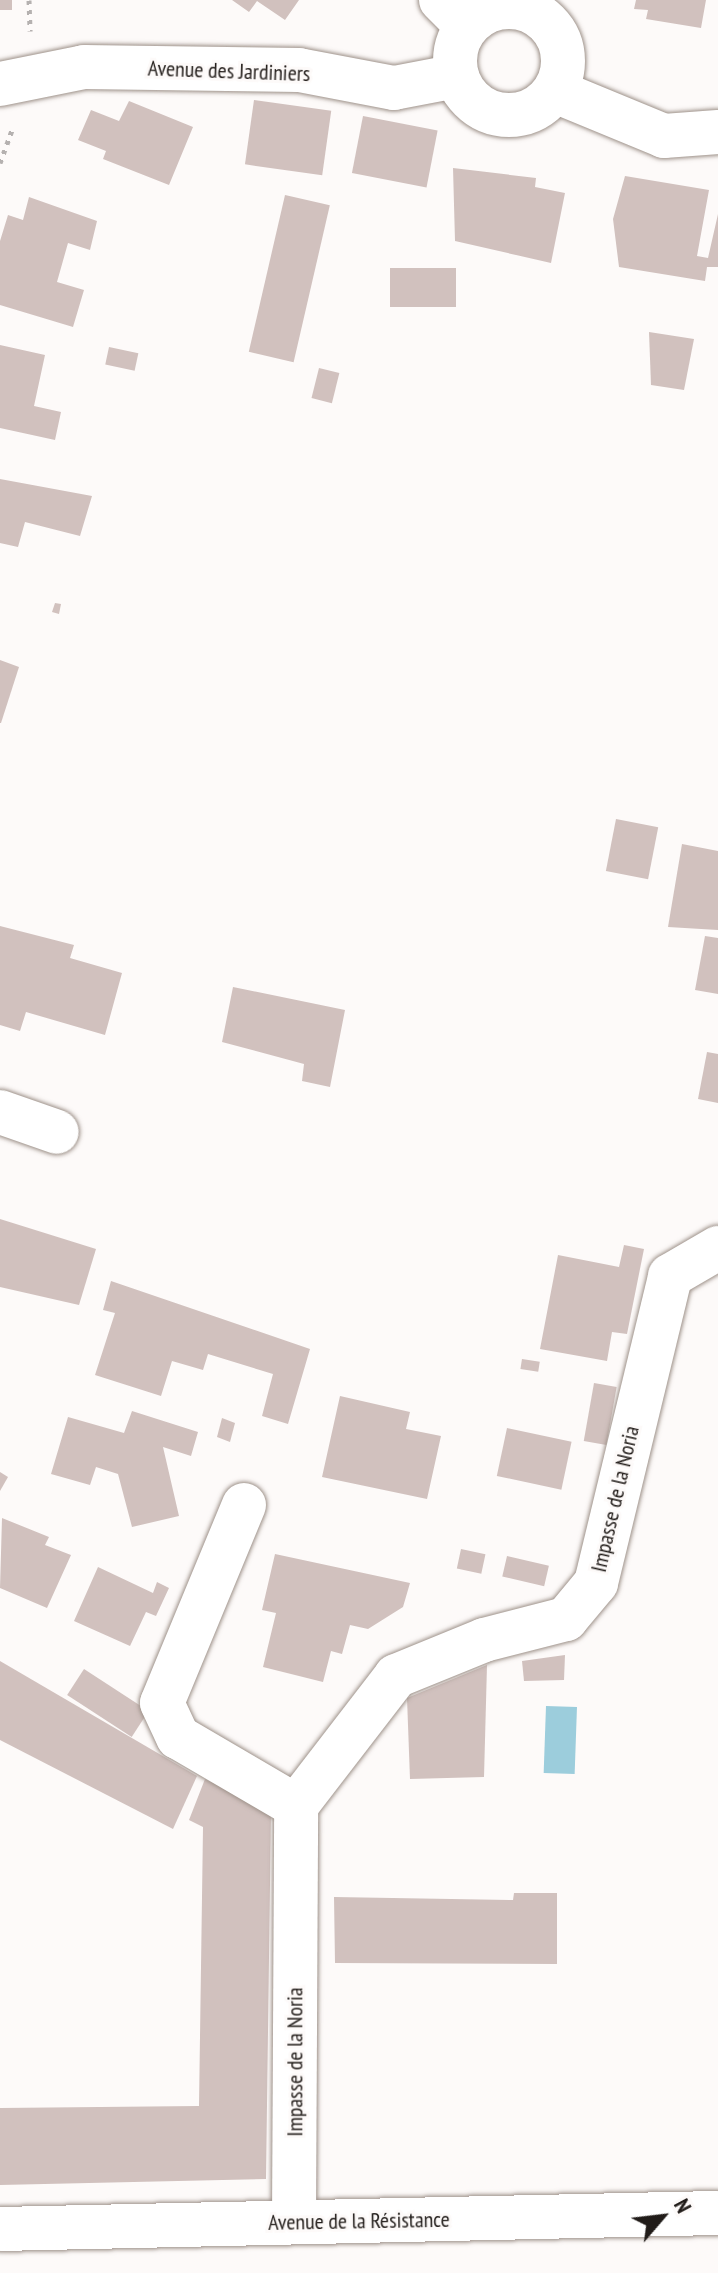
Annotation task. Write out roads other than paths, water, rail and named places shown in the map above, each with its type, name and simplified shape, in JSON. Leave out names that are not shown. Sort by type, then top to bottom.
[{"type":"street","points":[[510,6],[556,14],[564,58],[555,91],[528,113],[511,116],[476,105],[457,76],[454,13],[510,6]]},
{"type":"street","name":"Avenue des Jardiniers","points":[[0,84],[84,67],[299,70],[394,88],[457,76]]},
{"type":"street","points":[[555,91],[664,136],[718,132]]},
{"type":"street","points":[[0,1112],[57,1132]]},
{"type":"street","name":"Impasse de la Noria","points":[[294,2222],[296,1806],[396,1676],[484,1640],[566,1619],[596,1583],[670,1276],[718,1248]]},
{"type":"street","points":[[244,1505],[162,1703],[178,1737],[296,1806]]},
{"type":"street","name":"Avenue de la Résistance","points":[[0,2229],[718,2213]]},
{"type":"water","points":[[546,1706],[577,1707],[575,1774],[544,1773]]}]
